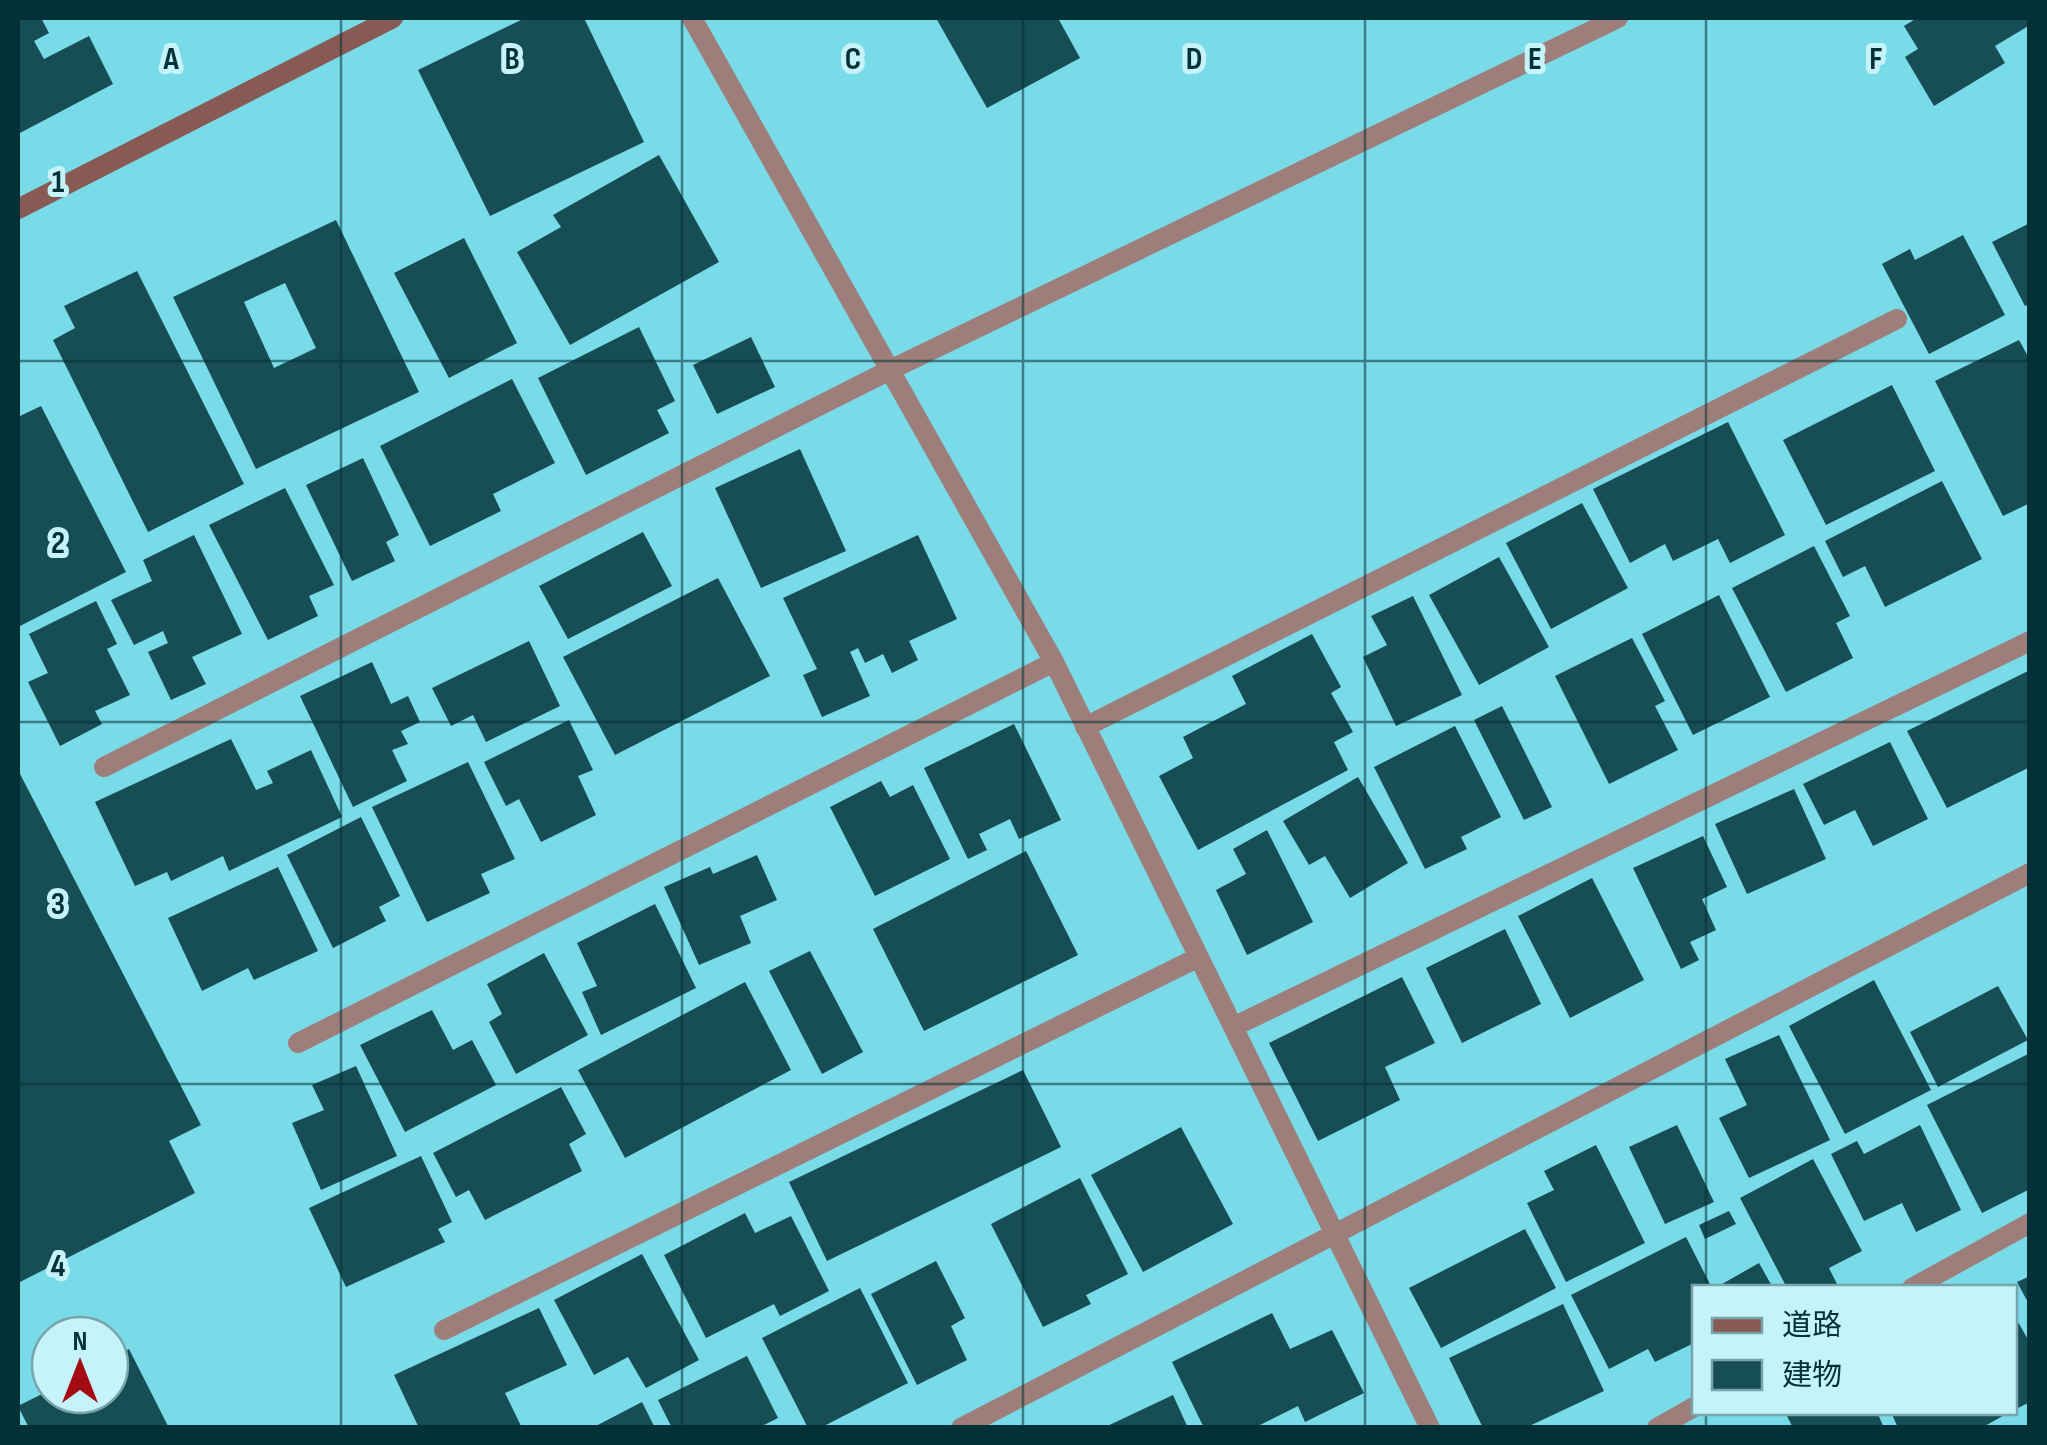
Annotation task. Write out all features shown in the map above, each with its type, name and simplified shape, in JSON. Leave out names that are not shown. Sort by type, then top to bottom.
[{"type":"street","points":[[18,209],[393,18]]},
{"type":"street","points":[[692,18],[1054,662],[1430,1428]]},
{"type":"street","points":[[104,767],[890,370],[1618,18]]},
{"type":"street","points":[[1086,727],[1898,319]]},
{"type":"street","points":[[1233,1027],[2030,641]]},
{"type":"street","points":[[298,1042],[1054,662]]},
{"type":"street","points":[[960,1428],[2030,873]]},
{"type":"street","points":[[444,1330],[1199,957]]},
{"type":"street","points":[[1917,1285],[2030,1223]]},
{"type":"street","points":[[1656,1428],[1692,1408]]},
{"type":"building","points":[[18,18],[41,18],[49,33],[34,41],[44,59],[89,36],[113,84],[18,134]]},
{"type":"building","points":[[525,18],[584,18],[644,142],[490,216],[418,70]]},
{"type":"building","points":[[936,18],[1058,18],[1080,58],[987,108]]},
{"type":"building","points":[[1917,18],[2030,18],[2030,25],[1995,46],[2005,63],[1934,106],[1905,57],[1918,49],[1904,26]]},
{"type":"building","points":[[659,155],[719,262],[570,345],[517,252],[561,227],[553,215]]},
{"type":"building","points":[[336,220],[419,392],[256,469],[173,297]],"holes":[[[285,283],[316,348],[274,368],[244,302]]]},
{"type":"building","points":[[2030,223],[2030,304],[2025,306],[1992,242]]},
{"type":"building","points":[[1963,235],[2005,315],[1929,354],[1882,264],[1910,249],[1915,260]]},
{"type":"building","points":[[464,238],[517,343],[449,378],[394,273]]},
{"type":"building","points":[[137,271],[244,484],[148,532],[53,340],[75,328],[64,306]]},
{"type":"building","points":[[639,327],[675,401],[657,410],[669,433],[586,475],[538,378]]},
{"type":"building","points":[[751,337],[775,387],[717,414],[693,365]]},
{"type":"building","points":[[2019,340],[2030,360],[2030,503],[2003,516],[1935,381]]},
{"type":"building","points":[[512,379],[555,463],[493,494],[501,511],[430,546],[380,446]]},
{"type":"building","points":[[1892,385],[1935,471],[1826,525],[1783,440]]},
{"type":"building","points":[[41,406],[126,572],[18,627],[18,417]]},
{"type":"building","points":[[1728,422],[1785,535],[1730,563],[1718,539],[1673,561],[1665,544],[1630,563],[1593,489]]},
{"type":"building","points":[[800,449],[846,551],[761,588],[715,488]]},
{"type":"building","points":[[363,458],[399,535],[386,542],[395,561],[352,581],[306,485]]},
{"type":"building","points":[[1942,481],[1982,559],[1885,607],[1865,566],[1843,577],[1825,541]]},
{"type":"building","points":[[285,488],[334,585],[309,596],[318,616],[268,640],[209,525]]},
{"type":"building","points":[[1582,503],[1628,588],[1551,629],[1506,543]]},
{"type":"building","points":[[643,532],[672,586],[568,639],[539,586]]},
{"type":"building","points":[[194,535],[242,634],[192,657],[206,684],[171,700],[148,652],[168,643],[163,631],[134,645],[111,600],[152,581],[143,560]]},
{"type":"building","points":[[918,535],[957,619],[909,641],[918,660],[892,673],[883,654],[865,663],[858,648],[850,652],[870,696],[822,717],[803,675],[817,669],[783,598]]},
{"type":"building","points":[[1814,546],[1850,616],[1836,623],[1853,658],[1786,692],[1732,588]]},
{"type":"building","points":[[1499,557],[1549,647],[1479,685],[1429,595]]},
{"type":"building","points":[[718,578],[770,676],[615,755],[563,657]]},
{"type":"building","points":[[1719,595],[1770,697],[1693,735],[1642,634]]},
{"type":"building","points":[[1413,596],[1462,695],[1396,726],[1363,657],[1387,645],[1371,616]]},
{"type":"building","points":[[96,601],[117,644],[107,649],[130,695],[95,711],[102,724],[60,746],[28,682],[48,673],[29,634]]},
{"type":"building","points":[[1312,634],[1341,687],[1331,693],[1353,732],[1334,742],[1348,770],[1198,850],[1159,776],[1193,758],[1183,737],[1246,704],[1232,676]]},
{"type":"building","points":[[1632,638],[1665,701],[1655,706],[1678,750],[1609,784],[1555,676]]},
{"type":"building","points":[[529,641],[560,706],[486,742],[473,715],[451,726],[432,688]]},
{"type":"building","points":[[372,662],[391,704],[408,696],[420,722],[401,731],[408,744],[392,750],[407,781],[353,807],[300,696]]},
{"type":"building","points":[[2030,670],[2030,767],[1947,808],[1907,731]]},
{"type":"building","points":[[1502,706],[1552,807],[1524,820],[1474,720]]},
{"type":"building","points":[[569,720],[593,770],[578,776],[596,815],[541,842],[519,799],[506,806],[484,762]]},
{"type":"building","points":[[1014,724],[1061,820],[1019,839],[1010,819],[979,834],[987,850],[968,859],[924,768]]},
{"type":"building","points":[[1455,726],[1501,817],[1461,837],[1467,849],[1425,869],[1374,767]]},
{"type":"building","points":[[231,739],[256,790],[273,783],[267,771],[311,750],[342,817],[229,871],[223,856],[171,881],[167,872],[135,886],[95,802]]},
{"type":"building","points":[[1890,742],[1928,819],[1873,846],[1855,810],[1824,825],[1803,784]]},
{"type":"building","points":[[468,762],[515,859],[481,874],[490,893],[427,922],[372,807]]},
{"type":"building","points":[[18,770],[201,1125],[169,1141],[195,1193],[18,1283]]},
{"type":"building","points":[[1358,777],[1408,863],[1350,898],[1325,856],[1309,865],[1283,821]]},
{"type":"building","points":[[881,781],[890,797],[913,785],[950,859],[875,896],[830,807]]},
{"type":"building","points":[[1794,789],[1826,859],[1747,894],[1715,824]]},
{"type":"building","points":[[361,817],[400,896],[379,907],[386,921],[333,948],[287,855]]},
{"type":"building","points":[[1267,830],[1313,922],[1247,955],[1216,890],[1246,874],[1233,849]]},
{"type":"building","points":[[1703,836],[1727,887],[1702,899],[1716,930],[1690,942],[1699,960],[1681,969],[1633,868]]},
{"type":"building","points":[[1026,851],[1078,955],[924,1031],[873,929]]},
{"type":"building","points":[[757,855],[777,900],[740,916],[751,943],[699,965],[664,887],[710,867],[713,874]]},
{"type":"building","points":[[278,867],[318,951],[254,980],[248,968],[202,991],[168,918]]},
{"type":"building","points":[[1592,878],[1644,980],[1570,1018],[1518,916]]},
{"type":"building","points":[[655,904],[696,988],[601,1035],[582,992],[597,986],[577,943]]},
{"type":"building","points":[[1505,929],[1541,1004],[1462,1043],[1426,968]]},
{"type":"building","points":[[810,951],[863,1052],[822,1074],[769,971]]},
{"type":"building","points":[[544,953],[588,1035],[516,1074],[489,1022],[502,1014],[487,984]]},
{"type":"building","points":[[1402,977],[1435,1043],[1385,1067],[1400,1100],[1318,1141],[1269,1043]]},
{"type":"building","points":[[1874,980],[1931,1090],[1845,1134],[1789,1026]]},
{"type":"building","points":[[745,982],[791,1070],[625,1158],[578,1070]]},
{"type":"building","points":[[1998,986],[2028,1040],[1938,1087],[1910,1032]]},
{"type":"building","points":[[432,1010],[453,1050],[472,1040],[496,1085],[405,1132],[360,1045]]},
{"type":"building","points":[[1779,1035],[1830,1140],[1749,1178],[1719,1118],[1747,1105],[1725,1059]]},
{"type":"building","points":[[2030,1053],[2030,1189],[1982,1213],[1927,1105]]},
{"type":"building","points":[[356,1066],[397,1156],[321,1190],[292,1123],[324,1110],[312,1085]]},
{"type":"building","points":[[1023,1070],[1061,1147],[827,1261],[789,1182]]},
{"type":"building","points":[[561,1087],[586,1134],[569,1144],[582,1171],[485,1220],[469,1190],[456,1197],[433,1153]]},
{"type":"building","points":[[1677,1125],[1714,1202],[1665,1224],[1629,1147]]},
{"type":"building","points":[[1920,1125],[1961,1210],[1916,1232],[1902,1203],[1864,1221],[1831,1154],[1857,1141],[1864,1154]]},
{"type":"building","points":[[1181,1127],[1233,1224],[1143,1272],[1091,1175]]},
{"type":"building","points":[[1596,1145],[1645,1243],[1566,1282],[1527,1203],[1554,1190],[1544,1171]]},
{"type":"building","points":[[421,1156],[452,1222],[438,1229],[445,1242],[346,1287],[309,1208]]},
{"type":"building","points":[[1813,1159],[1862,1251],[1829,1268],[1838,1285],[1785,1285],[1740,1198]]},
{"type":"building","points":[[1080,1178],[1128,1274],[1086,1295],[1091,1304],[1043,1327],[991,1224]]},
{"type":"building","points":[[1729,1211],[1736,1224],[1705,1239],[1699,1225]]},
{"type":"building","points":[[745,1213],[755,1233],[791,1216],[829,1291],[780,1316],[774,1304],[706,1338],[664,1255]]},
{"type":"building","points":[[1525,1229],[1556,1288],[1441,1348],[1409,1288]]},
{"type":"building","points":[[1686,1237],[1710,1285],[1692,1285],[1692,1344],[1655,1362],[1648,1349],[1609,1369],[1571,1295]]},
{"type":"building","points":[[642,1254],[699,1360],[646,1388],[628,1357],[594,1375],[554,1300]]},
{"type":"building","points":[[936,1261],[965,1318],[951,1326],[967,1360],[917,1385],[871,1294]]},
{"type":"building","points":[[1759,1263],[1771,1285],[1720,1285]]},
{"type":"building","points":[[2030,1276],[2030,1306],[2017,1282]]},
{"type":"building","points":[[860,1288],[908,1383],[820,1428],[808,1428],[762,1338]]},
{"type":"building","points":[[1563,1304],[1604,1391],[1525,1428],[1483,1428],[1449,1358]]},
{"type":"building","points":[[539,1308],[567,1365],[505,1393],[522,1428],[419,1428],[394,1375]]},
{"type":"building","points":[[1272,1313],[1290,1349],[1332,1330],[1364,1393],[1305,1422],[1298,1406],[1254,1428],[1204,1428],[1172,1362]]},
{"type":"building","points":[[2017,1320],[2030,1343],[2030,1402],[2017,1408]]},
{"type":"building","points":[[130,1351],[169,1428],[29,1428],[18,1406],[30,1400],[30,1415],[130,1415]]},
{"type":"building","points":[[747,1356],[778,1418],[758,1428],[672,1428],[658,1400]]},
{"type":"building","points":[[1173,1395],[1188,1428],[1103,1428]]},
{"type":"building","points":[[642,1402],[655,1428],[592,1428]]},
{"type":"building","points":[[1786,1415],[1878,1415],[1884,1428],[1793,1428]]},
{"type":"building","points":[[1892,1415],[2005,1415],[1981,1428],[1898,1428]]}]
